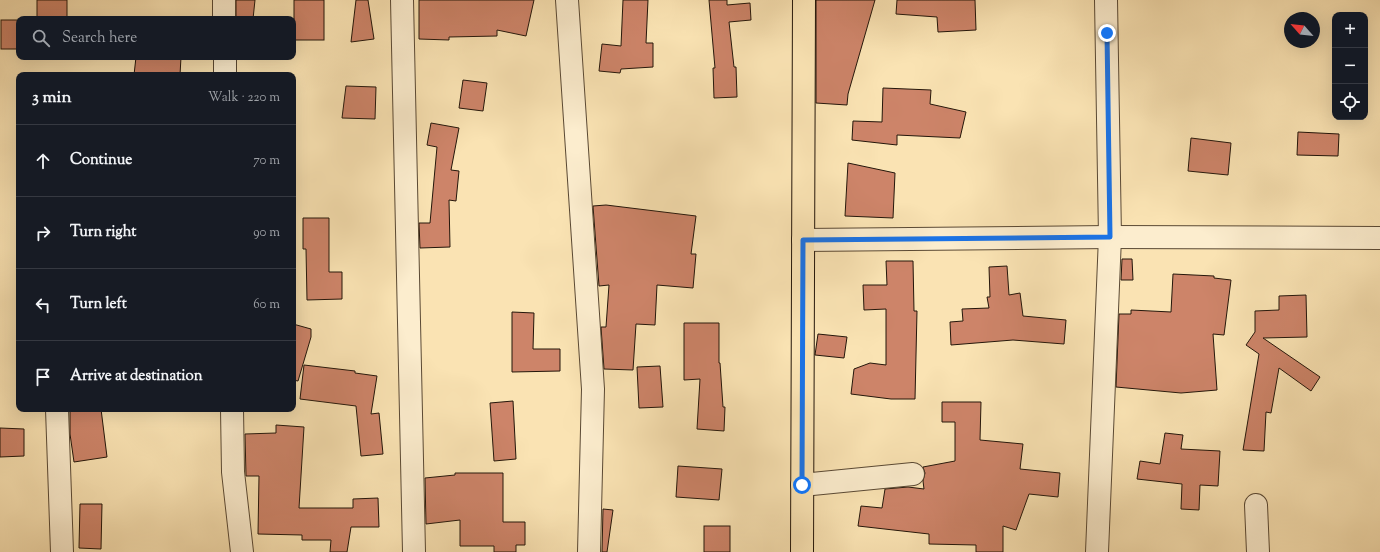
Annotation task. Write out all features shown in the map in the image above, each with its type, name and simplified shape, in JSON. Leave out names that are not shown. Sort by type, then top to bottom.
[{"type":"main road","points":[[802,552],[804,0]]},
{"type":"street","points":[[224,0],[224,16]]},
{"type":"street","points":[[402,0],[414,552]]},
{"type":"street","points":[[567,0],[593,389],[589,552]]},
{"type":"street","points":[[1097,552],[1110,237],[1106,0]]},
{"type":"street","points":[[225,60],[225,72]]},
{"type":"street","points":[[803,240],[1110,237],[1380,238]]},
{"type":"street","points":[[57,412],[62,552]]},
{"type":"street","points":[[232,412],[233,472],[242,552]]},
{"type":"street","points":[[802,485],[913,474]]},
{"type":"street","points":[[1256,505],[1258,552]]},
{"type":"building","points":[[37,0],[67,0],[67,16],[37,16]]},
{"type":"building","points":[[236,0],[255,0],[253,16],[236,16]]},
{"type":"building","points":[[294,0],[324,0],[324,40],[296,40],[296,16],[294,16]]},
{"type":"building","points":[[356,0],[368,0],[374,39],[351,42]]},
{"type":"building","points":[[419,0],[534,0],[526,36],[497,30],[497,36],[449,37],[449,40],[419,39]]},
{"type":"building","points":[[623,0],[648,0],[646,43],[653,43],[653,67],[621,69],[620,73],[599,71],[602,44],[621,46]]},
{"type":"building","points":[[709,0],[727,0],[727,5],[750,3],[751,20],[729,22],[734,67],[736,67],[737,97],[714,98],[713,68],[715,68]]},
{"type":"building","points":[[816,0],[875,0],[848,94],[847,105],[816,103]]},
{"type":"building","points":[[897,0],[975,0],[976,30],[938,32],[937,17],[896,14]]},
{"type":"building","points":[[1,20],[16,20],[16,49],[1,49]]},
{"type":"building","points":[[136,60],[181,60],[180,72],[134,72]]},
{"type":"building","points":[[463,80],[487,83],[483,111],[459,108]]},
{"type":"building","points":[[346,86],[376,87],[375,119],[342,118]]},
{"type":"building","points":[[883,88],[931,90],[930,104],[966,112],[960,138],[897,135],[897,145],[852,140],[853,121],[882,122]]},
{"type":"building","points":[[431,123],[459,128],[451,170],[459,171],[456,201],[449,200],[450,247],[420,248],[419,223],[430,223],[437,147],[427,145]]},
{"type":"building","points":[[1298,132],[1339,134],[1338,156],[1297,155]]},
{"type":"building","points":[[1191,138],[1231,143],[1228,175],[1188,171]]},
{"type":"building","points":[[848,163],[895,173],[893,218],[845,216]]},
{"type":"building","points":[[606,205],[696,216],[691,254],[696,254],[693,288],[657,285],[655,325],[636,324],[633,370],[604,369],[601,327],[606,327],[609,285],[599,286],[593,206]]},
{"type":"building","points":[[303,218],[329,218],[329,272],[342,272],[342,299],[307,300],[306,249],[303,249]]},
{"type":"building","points":[[1122,259],[1132,259],[1133,280],[1121,280]]},
{"type":"building","points":[[886,261],[913,261],[914,311],[917,311],[915,399],[891,399],[851,394],[854,369],[870,363],[886,365],[886,309],[864,310],[863,285],[887,285]]},
{"type":"building","points":[[1007,266],[1009,295],[1020,293],[1023,316],[1066,320],[1064,344],[1013,340],[951,345],[950,322],[963,321],[962,309],[989,308],[987,297],[990,297],[989,267]]},
{"type":"building","points":[[1173,274],[1214,276],[1214,278],[1231,280],[1224,335],[1213,334],[1217,390],[1181,393],[1116,387],[1119,314],[1131,314],[1131,310],[1171,312]]},
{"type":"building","points":[[1306,295],[1307,337],[1263,338],[1320,377],[1311,391],[1279,368],[1271,413],[1266,412],[1264,451],[1243,450],[1259,354],[1246,345],[1255,332],[1255,311],[1279,310],[1279,296]]},
{"type":"building","points":[[512,312],[534,313],[533,349],[560,349],[560,371],[512,372]]},
{"type":"building","points":[[684,323],[719,323],[719,363],[723,407],[725,407],[724,431],[697,429],[700,379],[684,380]]},
{"type":"building","points":[[296,325],[311,329],[311,337],[298,381],[296,381]]},
{"type":"building","points":[[818,334],[847,337],[844,358],[815,355]]},
{"type":"building","points":[[304,365],[355,371],[355,373],[377,376],[371,414],[379,413],[383,454],[361,456],[356,406],[300,399]]},
{"type":"building","points":[[660,366],[663,407],[639,408],[637,367]]},
{"type":"building","points":[[513,401],[516,459],[494,461],[490,403]]},
{"type":"building","points":[[942,402],[981,402],[980,440],[1023,444],[1020,469],[1060,473],[1058,497],[1029,494],[1016,530],[1003,526],[1003,552],[976,552],[976,545],[929,544],[929,534],[858,526],[861,506],[882,508],[885,489],[908,487],[924,489],[923,481],[925,473],[923,467],[955,461],[955,422],[942,422]]},
{"type":"building","points":[[70,412],[101,412],[107,457],[74,462],[70,434]]},
{"type":"building","points":[[276,425],[304,427],[299,508],[353,508],[353,499],[378,498],[379,527],[351,527],[347,552],[330,552],[331,540],[302,540],[302,535],[258,534],[259,476],[246,476],[245,434],[276,433]]},
{"type":"building","points":[[0,428],[24,429],[24,456],[0,457]]},
{"type":"building","points":[[1165,433],[1183,435],[1181,449],[1220,451],[1218,486],[1200,485],[1199,510],[1181,509],[1182,484],[1137,479],[1140,461],[1160,464]]},
{"type":"building","points":[[678,466],[722,469],[719,500],[676,497]]},
{"type":"building","points":[[455,473],[503,473],[503,522],[525,522],[525,545],[516,545],[516,552],[494,552],[494,546],[460,546],[460,520],[426,524],[425,478],[455,475]]},
{"type":"building","points":[[80,504],[102,504],[101,549],[79,548]]},
{"type":"building","points":[[603,509],[613,510],[607,552],[602,552]]},
{"type":"building","points":[[704,526],[730,526],[730,552],[704,552]]},
{"type":"route","points":[[802,485],[803,240],[1110,237],[1107,33]]}]
